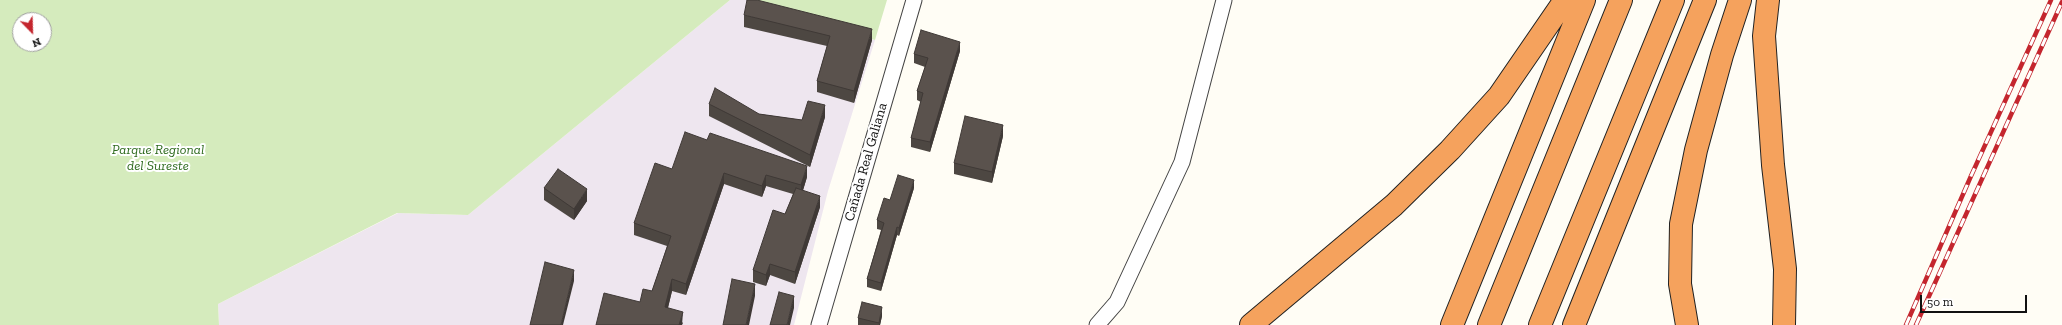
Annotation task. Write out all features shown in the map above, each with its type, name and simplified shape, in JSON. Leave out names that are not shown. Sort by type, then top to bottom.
[{"type":"highway","points":[[1251,325],[1394,205],[1450,150],[1499,96],[1565,0]]},
{"type":"highway","points":[[1452,325],[1584,0]]},
{"type":"highway","points":[[1489,325],[1621,0]]},
{"type":"highway","points":[[1540,325],[1673,0]]},
{"type":"highway","points":[[1574,325],[1705,0]]},
{"type":"highway","points":[[1687,325],[1680,284],[1681,224],[1700,136],[1722,55],[1740,0]]},
{"type":"highway","points":[[1768,0],[1764,36],[1773,165],[1785,270],[1784,325]]},
{"type":"street","name":"Cañada Real Galiana","points":[[819,325],[914,0]]},
{"type":"street","points":[[1097,325],[1117,302],[1182,162],[1224,0]]},
{"type":"shaded area","points":[[730,0],[749,0],[875,40],[828,191],[794,325],[219,325],[218,304],[398,213],[468,215]]},
{"type":"green space","name":"Parque Regional del Sureste","points":[[0,0],[730,0],[468,215],[397,213],[218,304],[219,325],[0,325]]},
{"type":"green space","points":[[749,0],[887,0],[875,40]]},
{"type":"building","points":[[747,0],[757,0],[872,29],[854,91],[817,81],[830,36],[744,15]]},
{"type":"building","points":[[921,30],[960,42],[930,142],[911,138],[923,93],[917,91],[928,58],[914,54]]},
{"type":"building","points":[[715,88],[759,114],[802,120],[808,101],[825,105],[810,155],[709,104]]},
{"type":"building","points":[[965,116],[1003,125],[992,172],[954,163]]},
{"type":"building","points":[[685,132],[707,140],[710,133],[807,166],[801,185],[766,175],[762,186],[724,173],[686,284],[672,279],[665,307],[683,312],[679,325],[596,325],[604,293],[640,302],[643,289],[652,291],[671,236],[634,223],[655,163],[672,169]]},
{"type":"building","points":[[558,169],[587,189],[574,209],[544,188]]},
{"type":"building","points":[[898,175],[914,180],[899,228],[897,227],[881,283],[867,279],[884,223],[877,220],[884,198],[890,200]]},
{"type":"building","points":[[796,188],[820,196],[795,272],[770,264],[766,275],[753,270],[773,210],[785,214]]},
{"type":"building","points":[[545,262],[574,270],[561,325],[530,325]]},
{"type":"building","points":[[732,279],[755,284],[746,325],[723,325]]},
{"type":"building","points":[[779,292],[794,296],[787,325],[770,325]]},
{"type":"building","points":[[862,302],[882,307],[879,323],[858,318]]},
{"type":"railway","points":[[1906,325],[1971,176],[2051,0]]},
{"type":"railway","points":[[1916,325],[2062,2]]}]
